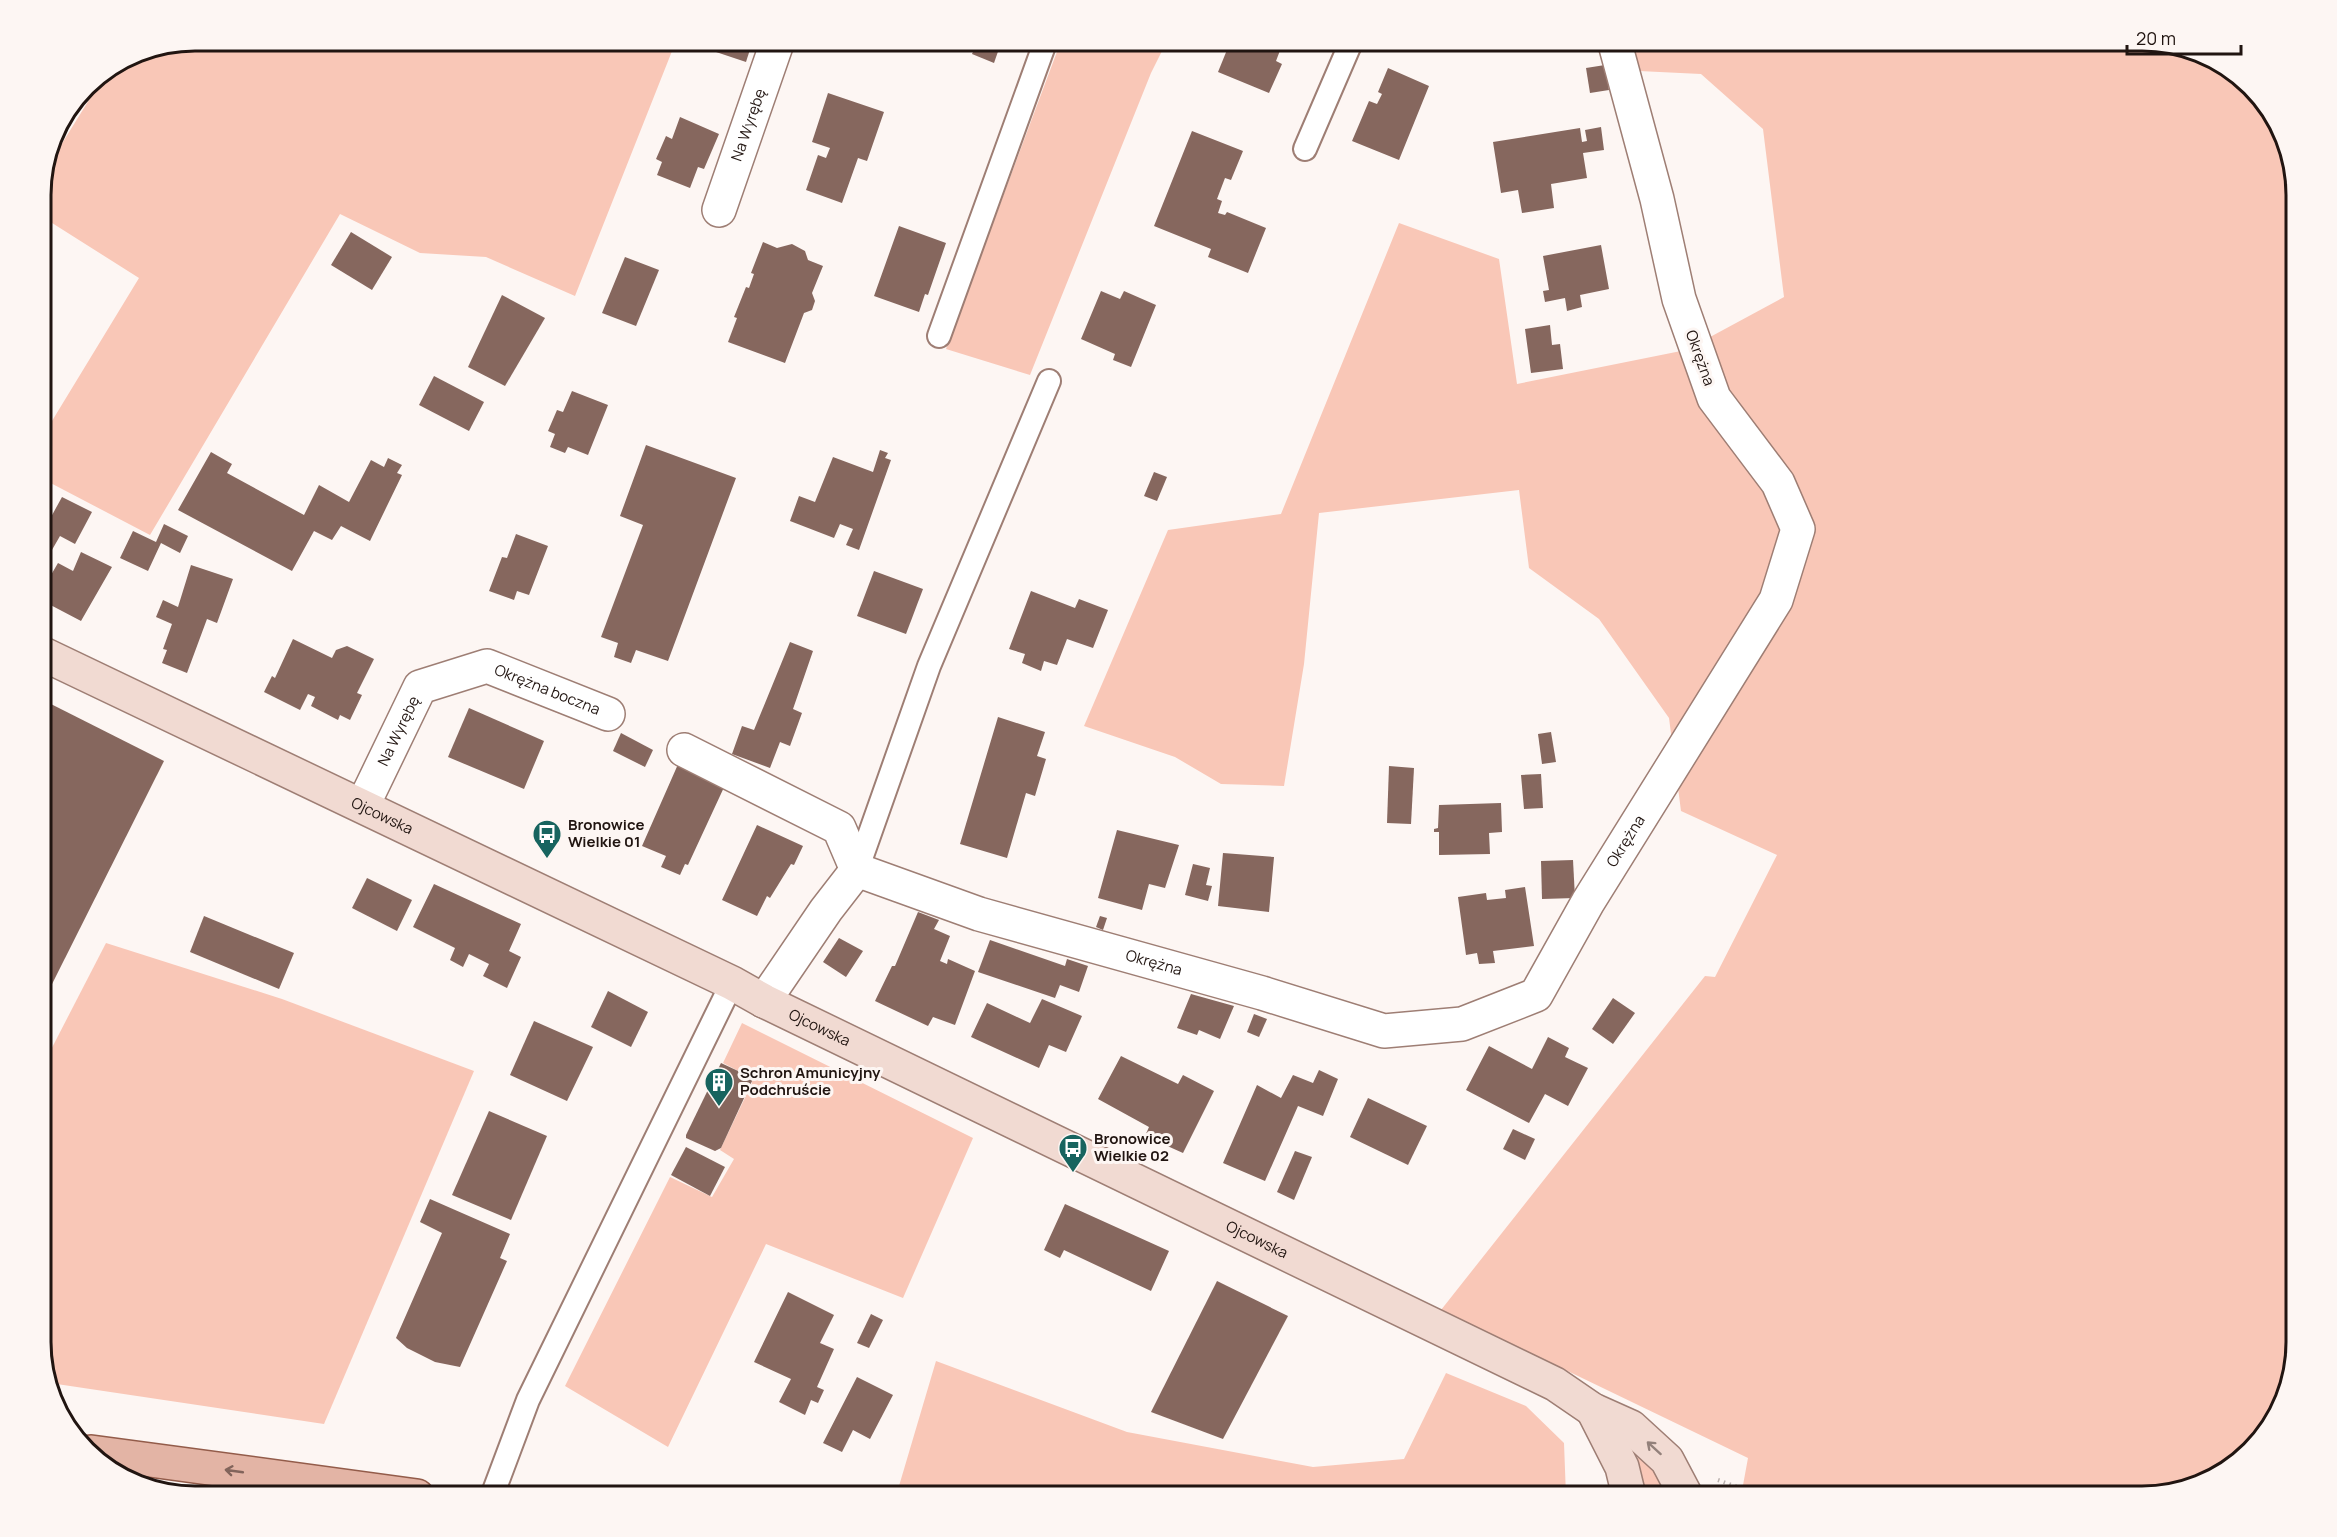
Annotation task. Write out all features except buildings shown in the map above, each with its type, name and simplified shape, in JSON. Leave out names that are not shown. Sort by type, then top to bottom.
[{"type":"main road","points":[[105,1454],[337,1486]]},
{"type":"street","name":"Na Wyrębę","points":[[719,210],[774,51]]},
{"type":"street","name":"Okrężna","points":[[858,870],[978,914],[1228,983],[1384,1031],[1462,1024],[1536,995],[1588,902],[1776,600],[1798,529],[1778,483],[1714,398],[1679,300],[1657,199],[1617,51]]},
{"type":"street","name":"Ojcowska","points":[[51,657],[732,983],[1555,1384],[1593,1410],[1630,1427],[1667,1460],[1680,1486]]},
{"type":"street","name":"Na Wyrębę","points":[[363,805],[420,687],[487,666]]},
{"type":"street","name":"Okrężna boczna","points":[[487,666],[608,714]]},
{"type":"street","points":[[684,750],[839,828],[858,870],[826,910],[764,1000]]},
{"type":"street","name":"Ojcowska","points":[[1593,1410],[1622,1467],[1626,1486]]},
{"type":"lane","points":[[939,336],[1042,51]]},
{"type":"lane","points":[[1305,149],[1347,51]]},
{"type":"lane","points":[[858,870],[929,666],[1049,381]]},
{"type":"lane","points":[[496,1486],[528,1400],[732,983]]},
{"type":"shaded area","points":[[185,51],[672,51],[575,296],[486,257],[420,253],[340,214],[150,535],[51,483],[51,423],[139,278],[51,222],[51,185],[59,148],[94,92],[107,81],[140,62]]},
{"type":"shaded area","points":[[1057,51],[1162,51],[1151,73],[1030,375],[946,349]]},
{"type":"shaded area","points":[[1632,51],[2161,52],[2180,56],[2206,66],[2230,81],[2256,107],[2275,140],[2285,176],[2286,195],[2285,1361],[2275,1397],[2262,1422],[2250,1437],[2222,1462],[2189,1478],[2161,1485],[2142,1486],[1743,1486],[1748,1458],[1441,1310],[1705,976],[1715,977],[1777,855],[1681,811],[1669,718],[1599,619],[1529,568],[1519,490],[1319,513],[1304,664],[1284,786],[1221,784],[1175,757],[1084,726],[1168,530],[1281,514],[1399,223],[1499,259],[1517,384],[1686,350],[1784,297],[1763,129],[1701,74],[1639,71]]},
{"type":"shaded area","points":[[106,943],[282,999],[474,1071],[324,1424],[58,1384],[51,1352],[51,1050]]},
{"type":"shaded area","points":[[742,1023],[973,1138],[903,1298],[766,1244],[668,1447],[565,1386],[670,1177],[712,1197],[734,1159],[720,1150],[752,1083],[750,1077],[723,1063]]},
{"type":"shaded area","points":[[936,1361],[1127,1432],[1313,1467],[1404,1459],[1446,1373],[1526,1406],[1564,1443],[1566,1486],[899,1486]]},
{"type":"shaded area","points":[[1637,1454],[1645,1455],[1663,1486],[1643,1486]]},
{"type":"place","name":"Bronowice Wielkie 01","points":[[547,860]]},
{"type":"place","name":"Schron Amunicyjny Podchruście","points":[[719,1108]]},
{"type":"place","name":"Bronowice Wielkie 02","points":[[1073,1174]]}]
